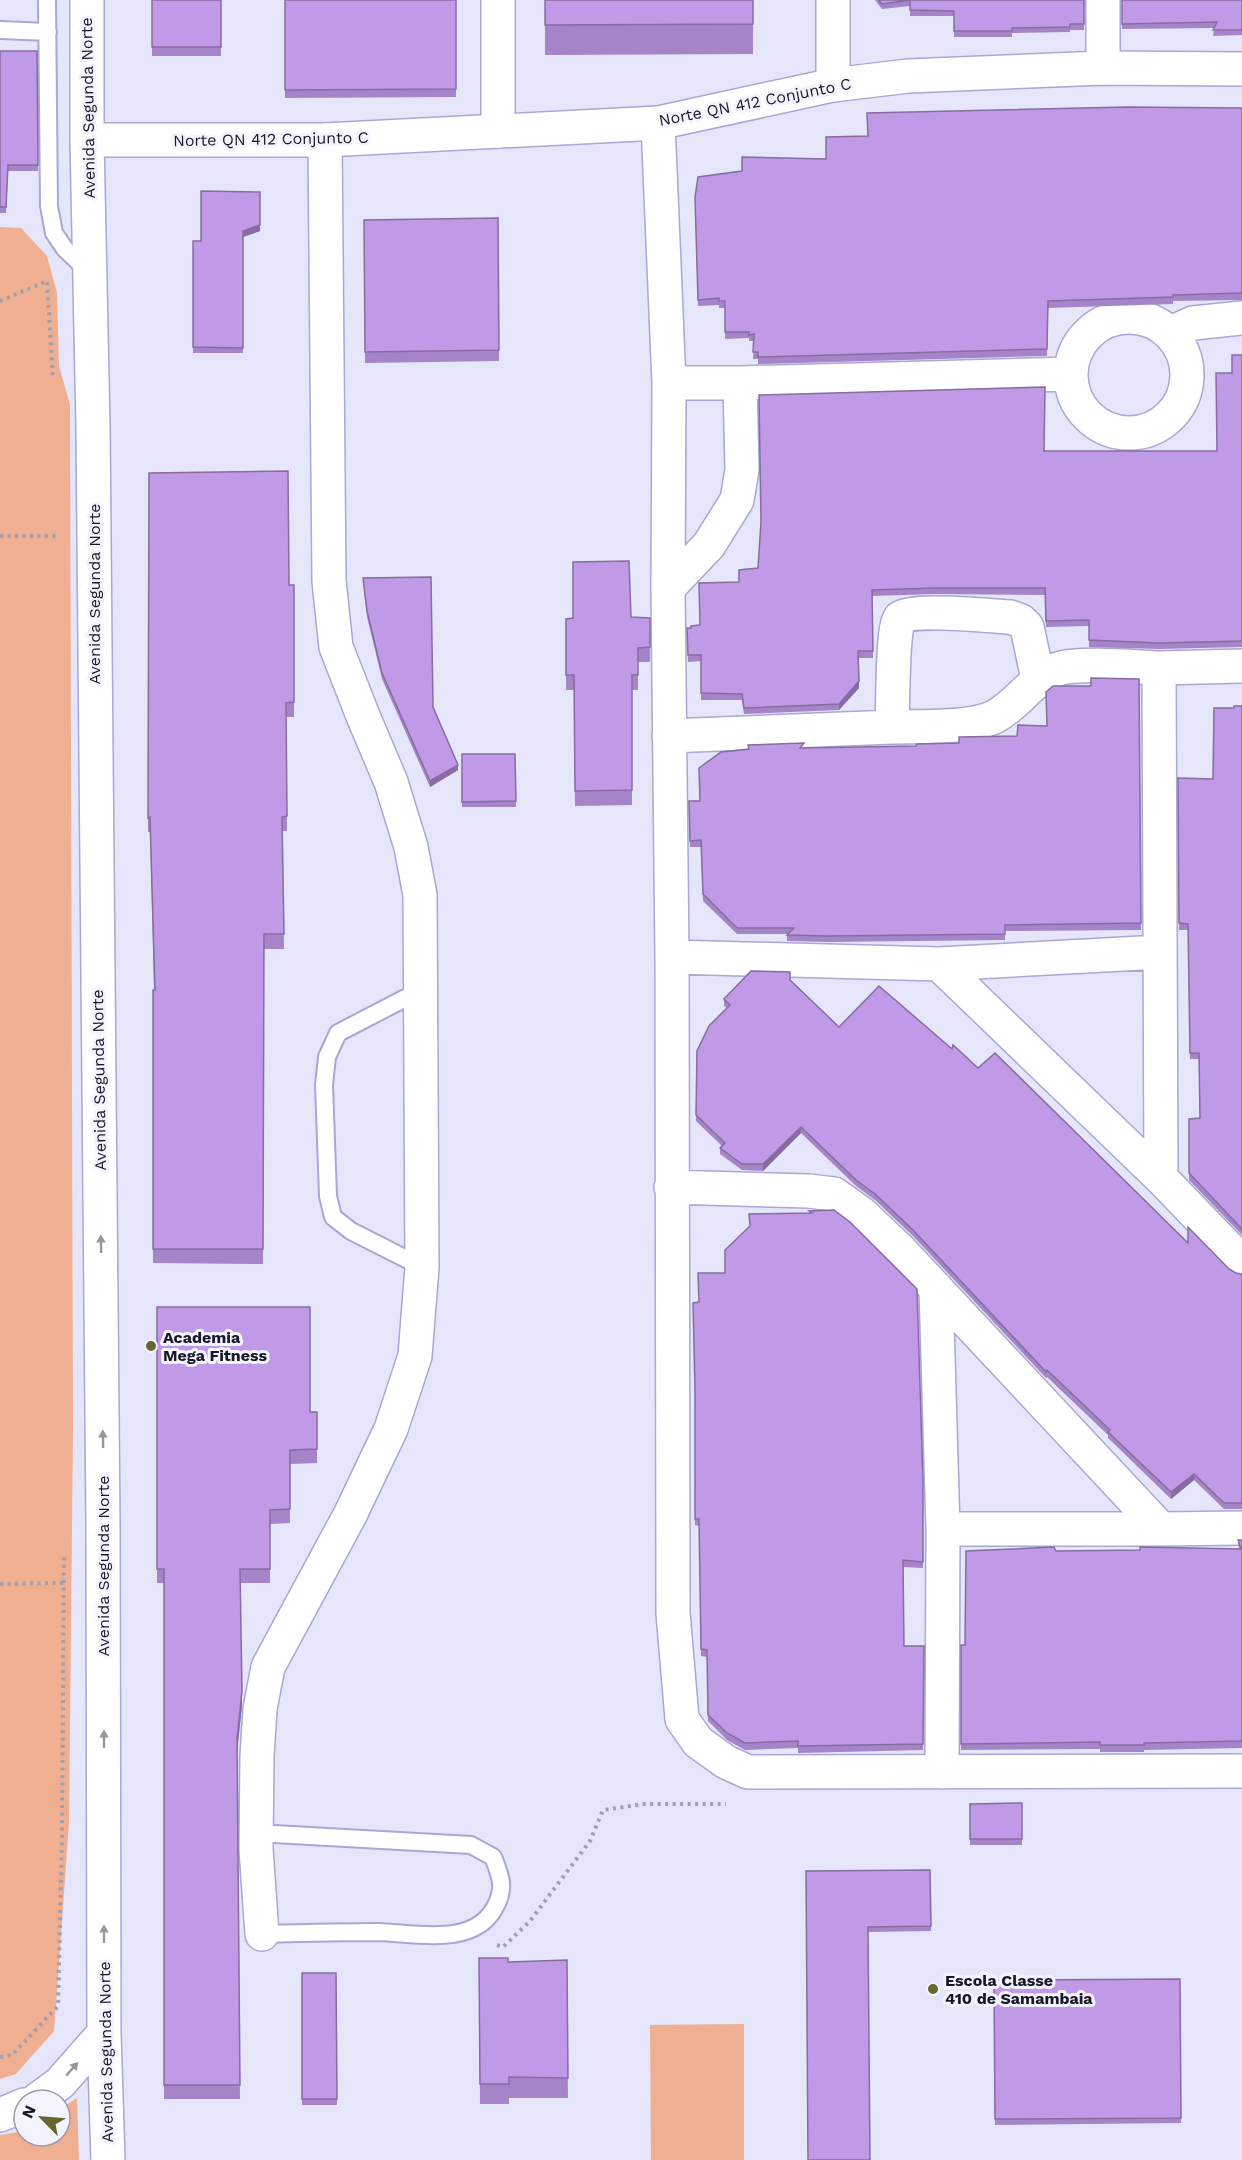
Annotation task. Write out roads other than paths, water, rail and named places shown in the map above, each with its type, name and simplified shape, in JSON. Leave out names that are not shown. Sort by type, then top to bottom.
[{"type":"street","name":"Avenida Segunda Norte","points":[[87,0],[104,1583],[104,2033],[108,2160]]},
{"type":"street","points":[[498,0],[498,131]]},
{"type":"street","points":[[832,85],[833,0]]},
{"type":"street","points":[[1103,0],[1103,68]]},
{"type":"street","name":"Norte QN 412 Conjunto C","points":[[87,140],[325,140],[658,123],[832,85],[908,76],[1103,68],[1242,69]]},
{"type":"street","points":[[658,123],[669,383],[671,1187],[675,1500],[673,1613],[682,1719],[698,1742],[726,1762],[748,1772],[1242,1771]]},
{"type":"street","points":[[262,1934],[256,1833],[260,1708],[268,1667],[350,1515],[391,1429],[415,1356],[422,1267],[420,895],[411,847],[391,782],[336,647],[329,581],[325,140]]},
{"type":"street","points":[[1131,316],[1152,320],[1172,333],[1185,355],[1188,381],[1180,406],[1162,424],[1139,434],[1113,432],[1090,420],[1075,399],[1070,374],[1075,351],[1089,332],[1108,320],[1131,316]]},
{"type":"street","points":[[1172,333],[1193,322],[1242,318]]},
{"type":"street","points":[[669,383],[1070,374]]},
{"type":"street","points":[[668,588],[709,545],[737,500],[742,470],[740,383]]},
{"type":"street","points":[[892,727],[896,623],[901,617],[917,613],[1010,617],[1021,621],[1027,627],[1038,679]]},
{"type":"street","points":[[669,736],[980,722],[997,716],[1038,679],[1060,668],[1242,666]]},
{"type":"street","points":[[1159,668],[1161,1178]]},
{"type":"street","points":[[672,957],[939,964],[1160,952]]},
{"type":"street","points":[[939,964],[1161,1178],[1242,1262]]},
{"type":"street","points":[[671,1187],[809,1191],[834,1194],[862,1214],[936,1288],[1161,1529]]},
{"type":"street","points":[[936,1288],[943,1529],[942,1772]]},
{"type":"street","points":[[943,1529],[1242,1528]]},
{"type":"street","points":[[53,2088],[104,2033]]},
{"type":"lane","points":[[47,0],[50,206],[54,233],[65,249],[91,274]]},
{"type":"lane","points":[[0,30],[48,32]]},
{"type":"lane","points":[[421,990],[338,1033],[327,1057],[324,1085],[328,1196],[333,1217],[351,1231],[422,1267]]},
{"type":"lane","points":[[256,1833],[471,1845],[493,1857],[501,1878],[501,1898],[490,1915],[478,1927],[450,1935],[379,1932],[262,1934]]},
{"type":"place","name":"Academia Mega Fitness","points":[[151,1346]]},
{"type":"place","name":"Escola Classe 410 de Samambaia","points":[[933,1989]]}]
